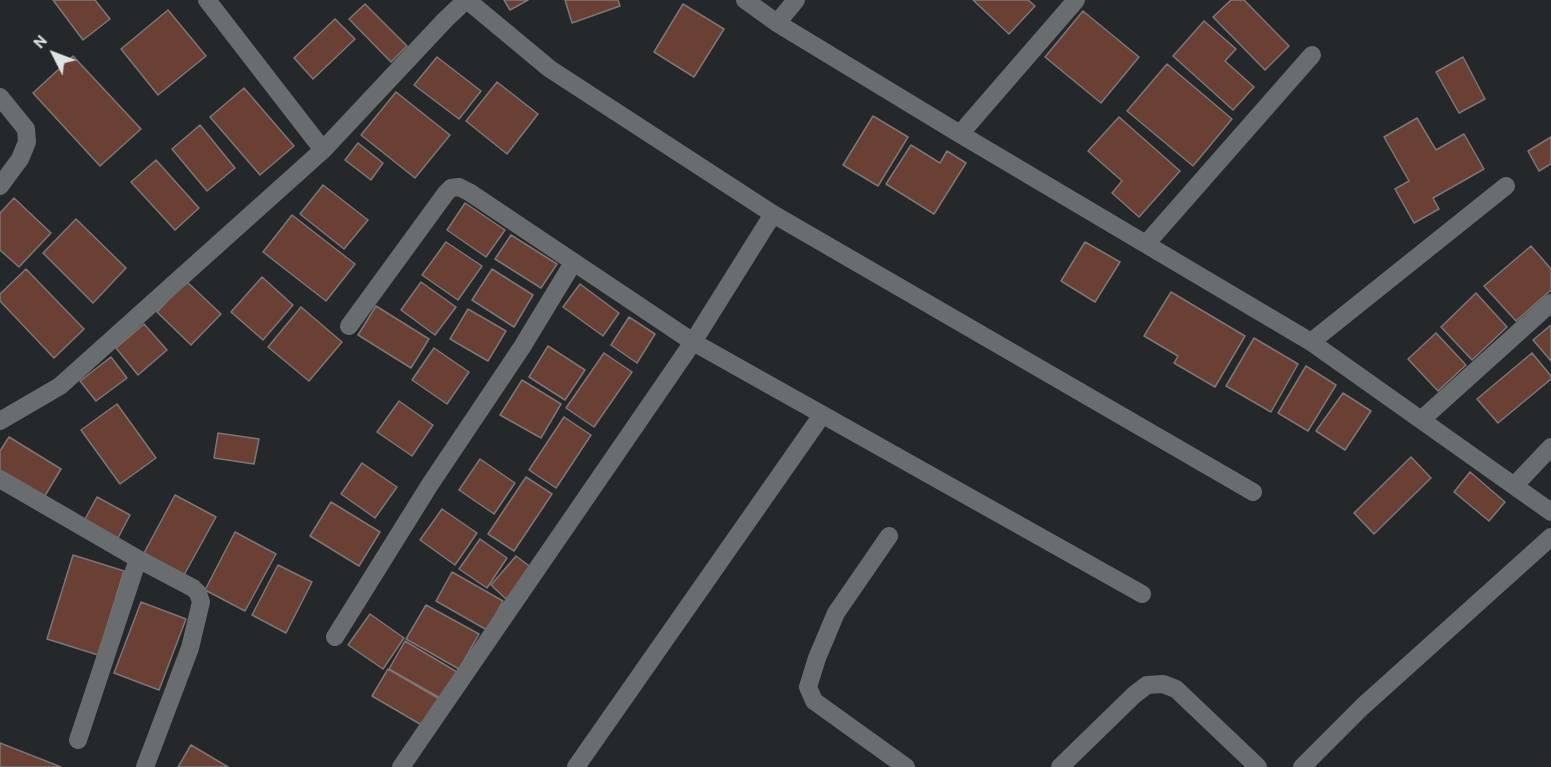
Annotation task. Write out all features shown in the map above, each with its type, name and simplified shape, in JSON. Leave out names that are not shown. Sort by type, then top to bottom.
[{"type":"street","points":[[207,0],[323,150]]},
{"type":"street","points":[[0,421],[60,386],[323,150],[445,20],[467,0],[550,69],[773,214],[1253,492]]},
{"type":"street","points":[[745,0],[777,23],[960,134],[1311,342],[1378,387],[1551,512]]},
{"type":"street","points":[[777,23],[796,0]]},
{"type":"street","points":[[960,134],[1076,0]]},
{"type":"street","points":[[1146,244],[1312,55]]},
{"type":"street","points":[[0,97],[26,129],[27,142],[20,159],[0,186]]},
{"type":"street","points":[[1311,342],[1506,186]]},
{"type":"street","points":[[349,326],[446,193],[451,188],[459,187],[693,342],[1142,594]]},
{"type":"street","points":[[401,767],[693,342],[773,214]]},
{"type":"street","points":[[335,637],[429,486],[522,347],[573,263]]},
{"type":"street","points":[[1421,420],[1551,303]]},
{"type":"street","points":[[576,767],[822,415]]},
{"type":"street","points":[[1514,486],[1551,447]]},
{"type":"street","points":[[0,479],[193,588],[198,593],[201,602],[190,648],[145,767]]},
{"type":"street","points":[[890,536],[836,613],[817,658],[808,687],[814,701],[906,767]]},
{"type":"street","points":[[1302,767],[1362,706],[1551,537]]},
{"type":"street","points":[[78,740],[138,559]]},
{"type":"street","points":[[1060,767],[1134,694],[1147,685],[1163,684],[1176,689],[1258,767]]},
{"type":"building","points":[[53,0],[95,0],[110,19],[83,40]]},
{"type":"building","points":[[504,0],[528,0],[510,10]]},
{"type":"building","points":[[565,0],[618,0],[620,6],[572,23]]},
{"type":"building","points":[[973,0],[1028,0],[1035,6],[1009,34]]},
{"type":"building","points":[[1231,0],[1244,0],[1289,46],[1265,70],[1213,17]]},
{"type":"building","points":[[365,4],[407,46],[391,62],[349,19]]},
{"type":"building","points":[[683,4],[724,29],[694,77],[654,52]]},
{"type":"building","points":[[168,10],[206,56],[158,95],[121,49]]},
{"type":"building","points":[[1083,11],[1139,57],[1101,103],[1045,57]]},
{"type":"building","points":[[335,19],[355,39],[313,79],[294,58]]},
{"type":"building","points":[[1204,21],[1236,49],[1225,61],[1254,87],[1233,110],[1173,56]]},
{"type":"building","points":[[73,56],[141,129],[100,166],[33,93]]},
{"type":"building","points":[[437,57],[481,91],[459,119],[414,85]]},
{"type":"building","points":[[1463,57],[1485,99],[1459,113],[1436,72]]},
{"type":"building","points":[[1167,64],[1232,119],[1193,166],[1127,111]]},
{"type":"building","points":[[497,82],[538,114],[507,154],[466,121]]},
{"type":"building","points":[[244,88],[294,146],[260,175],[210,117]]},
{"type":"building","points":[[396,92],[450,135],[415,178],[361,135]]},
{"type":"building","points":[[873,116],[908,137],[878,186],[843,165]]},
{"type":"building","points":[[1119,117],[1180,171],[1139,217],[1112,193],[1122,181],[1088,151]]},
{"type":"building","points":[[1417,118],[1436,150],[1464,134],[1484,169],[1433,198],[1439,209],[1414,223],[1395,189],[1409,181],[1384,137]]},
{"type":"building","points":[[200,125],[235,168],[207,191],[172,149]]},
{"type":"building","points":[[1551,137],[1551,164],[1539,171],[1528,151]]},
{"type":"building","points":[[358,143],[383,163],[371,180],[345,160]]},
{"type":"building","points":[[911,145],[940,163],[947,151],[966,163],[934,214],[886,184]]},
{"type":"building","points":[[156,160],[199,208],[175,230],[131,182]]},
{"type":"building","points":[[323,185],[368,220],[344,249],[300,214]]},
{"type":"building","points":[[14,198],[51,233],[19,267],[0,250],[0,213]]},
{"type":"building","points":[[465,203],[505,230],[486,257],[447,230]]},
{"type":"building","points":[[292,215],[355,264],[326,301],[263,252]]},
{"type":"building","points":[[76,219],[126,268],[93,303],[43,253]]},
{"type":"building","points":[[511,235],[557,264],[541,288],[495,259]]},
{"type":"building","points":[[446,242],[482,266],[458,300],[422,275]]},
{"type":"building","points":[[1085,242],[1120,262],[1095,302],[1061,281]]},
{"type":"building","points":[[1531,246],[1551,269],[1551,290],[1516,321],[1484,286]]},
{"type":"building","points":[[26,269],[84,329],[54,358],[0,301],[0,294]]},
{"type":"building","points":[[492,269],[533,295],[514,327],[472,300]]},
{"type":"building","points":[[262,277],[293,305],[263,340],[231,312]]},
{"type":"building","points":[[186,281],[221,314],[191,345],[157,312]]},
{"type":"building","points":[[421,282],[456,307],[435,335],[401,310]]},
{"type":"building","points":[[580,284],[619,313],[603,336],[563,307]]},
{"type":"building","points":[[1171,292],[1245,336],[1215,387],[1174,363],[1178,356],[1144,336]]},
{"type":"building","points":[[1476,293],[1507,327],[1472,360],[1441,327]]},
{"type":"building","points":[[376,306],[429,339],[411,368],[358,335]]},
{"type":"building","points":[[301,307],[342,342],[309,381],[268,347]]},
{"type":"building","points":[[468,309],[506,331],[488,361],[450,339]]},
{"type":"building","points":[[629,317],[655,334],[637,363],[611,345]]},
{"type":"building","points":[[144,324],[167,350],[138,375],[116,348]]},
{"type":"building","points":[[1551,325],[1551,361],[1533,340]]},
{"type":"building","points":[[1436,333],[1466,365],[1438,391],[1408,359]]},
{"type":"building","points":[[1254,338],[1298,364],[1271,412],[1226,386]]},
{"type":"building","points":[[548,346],[585,370],[565,400],[529,377]]},
{"type":"building","points":[[434,348],[469,372],[447,404],[412,380]]},
{"type":"building","points":[[604,353],[632,372],[594,427],[566,408]]},
{"type":"building","points":[[1532,353],[1551,379],[1498,423],[1477,399]]},
{"type":"building","points":[[111,357],[127,378],[96,401],[80,381]]},
{"type":"building","points":[[1306,366],[1336,385],[1308,431],[1278,413]]},
{"type":"building","points":[[522,380],[561,404],[541,438],[500,415]]},
{"type":"building","points":[[1343,393],[1371,411],[1345,450],[1316,431]]},
{"type":"building","points":[[399,401],[433,425],[412,456],[377,432]]},
{"type":"building","points":[[117,404],[156,458],[120,484],[81,430]]},
{"type":"building","points":[[564,417],[591,435],[556,488],[529,470]]},
{"type":"building","points":[[218,433],[259,439],[254,464],[214,458]]},
{"type":"building","points":[[9,437],[61,469],[43,499],[0,473],[0,451]]},
{"type":"building","points":[[1411,457],[1431,478],[1374,534],[1354,513]]},
{"type":"building","points":[[480,459],[515,483],[494,514],[459,490]]},
{"type":"building","points":[[362,463],[397,487],[375,518],[341,494]]},
{"type":"building","points":[[1470,472],[1505,502],[1489,521],[1454,492]]},
{"type":"building","points":[[526,477],[552,494],[514,551],[488,534]]},
{"type":"building","points":[[175,495],[216,517],[184,575],[144,553]]},
{"type":"building","points":[[97,497],[130,515],[118,538],[84,521]]},
{"type":"building","points":[[331,502],[380,532],[359,566],[310,536]]},
{"type":"building","points":[[442,509],[477,533],[455,565],[420,540]]},
{"type":"building","points":[[235,532],[276,554],[245,611],[205,590]]},
{"type":"building","points":[[480,539],[507,558],[487,588],[459,569]]},
{"type":"building","points":[[73,555],[124,571],[98,655],[47,639]]},
{"type":"building","points":[[516,556],[532,568],[506,599],[491,585]]},
{"type":"building","points":[[278,565],[312,582],[286,633],[252,615]]},
{"type":"building","points":[[452,572],[503,601],[487,630],[436,601]]},
{"type":"building","points":[[141,602],[186,619],[159,690],[114,673]]},
{"type":"building","points":[[426,605],[479,634],[459,669],[406,639]]},
{"type":"building","points":[[370,614],[404,638],[383,669],[348,645]]},
{"type":"building","points":[[405,641],[457,672],[442,699],[389,669]]},
{"type":"building","points":[[388,669],[441,700],[425,727],[372,696]]},
{"type":"building","points":[[0,743],[61,767],[0,767]]},
{"type":"building","points":[[191,745],[228,767],[178,767]]}]
